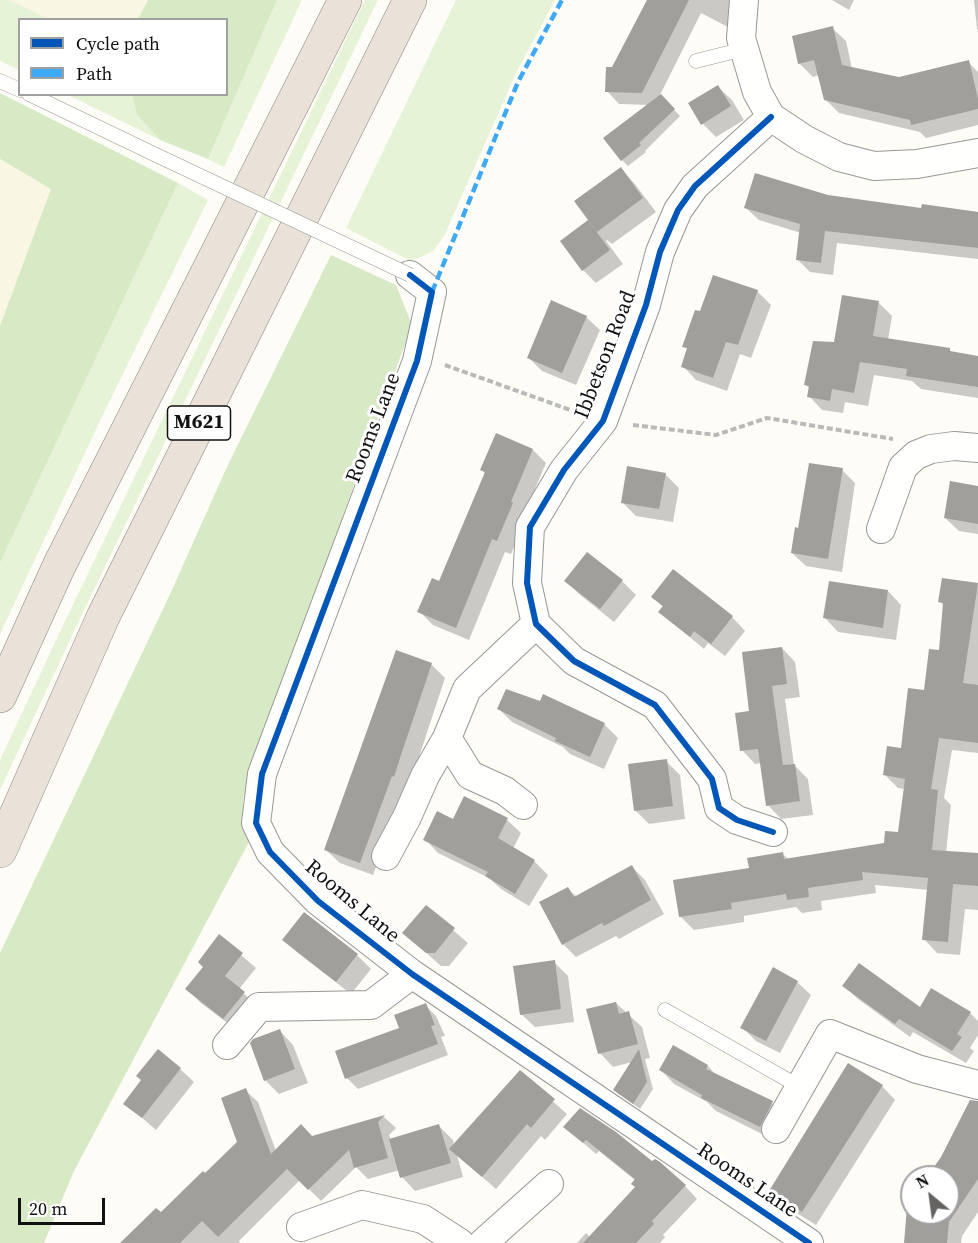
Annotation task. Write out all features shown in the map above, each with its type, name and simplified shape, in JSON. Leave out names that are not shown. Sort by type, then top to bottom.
[{"type":"highway","name":"M621","points":[[0,696],[59,566],[345,0]]},
{"type":"highway","name":"M621","points":[[0,851],[103,617],[410,0]]},
{"type":"street","points":[[744,0],[741,38],[757,92],[771,117],[804,139],[839,157],[874,166],[917,164],[978,153]]},
{"type":"street","name":"Ibbetson Road","points":[[536,624],[527,583],[530,527],[564,470],[603,421],[646,305],[660,252],[678,210],[695,186],[771,117]]},
{"type":"street","name":"Rooms Lane","points":[[410,275],[432,292],[417,361],[262,774],[256,823],[270,852],[318,901],[412,974],[809,1243]]},
{"type":"street","points":[[881,528],[908,447],[931,449],[954,446],[978,447]]},
{"type":"street","points":[[386,856],[425,776],[447,738],[467,689],[536,624],[574,661],[655,705],[712,779],[719,808],[737,820],[773,832]]},
{"type":"street","points":[[447,738],[470,775],[505,791],[524,805]]},
{"type":"street","points":[[227,1045],[259,1007],[371,1005],[412,974]]},
{"type":"street","points":[[776,1129],[830,1034],[917,1069],[978,1084]]},
{"type":"street","points":[[483,1243],[549,1184]]},
{"type":"street","points":[[301,1227],[362,1204],[423,1219],[460,1243]]},
{"type":"lane","points":[[696,61],[744,49]]},
{"type":"lane","points":[[0,81],[18,89]]},
{"type":"lane","name":"Rooms Lane","points":[[33,96],[410,275]]},
{"type":"lane","points":[[665,1010],[800,1087]]},
{"type":"path","points":[[417,361],[450,366],[603,421],[717,435],[767,418],[908,447]]},
{"type":"shaded area","points":[[9,0],[148,0],[139,18],[47,18]]},
{"type":"shaded area","points":[[0,159],[52,189],[0,326]]},
{"type":"green space","points":[[0,0],[9,0],[47,18],[18,18],[18,70],[0,61]]},
{"type":"green space","points":[[148,0],[277,0],[208,159],[160,140],[137,115],[132,96],[228,96],[228,18],[139,18]]},
{"type":"green space","points":[[277,0],[302,0],[224,167],[208,159]]},
{"type":"green space","points":[[365,0],[378,0],[0,790],[0,760]]},
{"type":"green space","points":[[456,0],[555,0],[517,71],[444,236],[433,251],[409,260],[346,228]]},
{"type":"green space","points":[[0,93],[178,183],[0,563],[0,326],[51,189],[0,159]]},
{"type":"green space","points":[[70,96],[132,96],[137,115],[160,140]]},
{"type":"green space","points":[[178,183],[208,200],[99,423],[0,634],[0,563]]},
{"type":"green space","points":[[331,255],[396,285],[412,325],[243,798],[243,823],[249,842],[74,1171],[44,1243],[0,1243],[0,953],[171,592],[226,469]]},
{"type":"building","points":[[647,0],[689,0],[642,93],[605,92],[606,67],[612,67]]},
{"type":"building","points":[[833,26],[842,65],[899,77],[969,60],[978,99],[978,109],[911,125],[910,120],[824,100],[814,60],[798,64],[792,36]]},
{"type":"building","points":[[718,85],[731,106],[701,125],[688,103]]},
{"type":"building","points":[[661,94],[675,109],[639,143],[641,145],[621,161],[603,138]]},
{"type":"building","points":[[621,167],[643,198],[597,232],[574,201]]},
{"type":"building","points":[[755,173],[828,195],[921,208],[922,204],[978,212],[978,248],[825,231],[821,263],[796,260],[800,224],[744,208]]},
{"type":"building","points":[[588,220],[610,250],[582,271],[560,241]]},
{"type":"building","points":[[713,275],[758,290],[738,345],[726,342],[713,378],[681,367],[687,348],[682,347],[695,310],[700,311]]},
{"type":"building","points":[[842,295],[879,301],[873,336],[950,348],[950,351],[978,356],[978,387],[906,376],[907,369],[860,362],[854,393],[832,389],[830,401],[807,397],[809,386],[804,385],[813,341],[834,342]]},
{"type":"building","points":[[551,300],[587,316],[562,373],[527,358]]},
{"type":"building","points":[[496,433],[533,449],[497,541],[492,539],[456,628],[417,612],[432,578],[439,581],[485,472],[480,470]]},
{"type":"building","points":[[809,463],[843,468],[828,559],[791,553],[795,527],[798,528]]},
{"type":"building","points":[[627,466],[666,473],[659,509],[621,503]]},
{"type":"building","points":[[950,481],[978,486],[978,524],[944,518]]},
{"type":"building","points":[[587,552],[623,580],[600,609],[564,581]]},
{"type":"building","points":[[673,569],[733,616],[711,644],[694,631],[690,637],[658,612],[663,606],[651,597]]},
{"type":"building","points":[[942,578],[978,583],[963,683],[978,685],[978,743],[939,738],[931,789],[938,790],[932,850],[978,853],[978,886],[953,884],[948,942],[922,940],[928,878],[862,872],[863,880],[808,888],[809,897],[787,900],[786,894],[731,903],[732,909],[679,917],[673,880],[749,868],[747,858],[783,852],[784,859],[884,843],[885,831],[898,832],[905,779],[883,775],[887,746],[901,748],[908,688],[924,690],[929,649],[939,650],[943,603],[938,602]]},
{"type":"building","points":[[829,581],[888,590],[883,628],[823,618]]},
{"type":"building","points":[[782,647],[787,684],[772,686],[783,765],[795,764],[800,801],[766,806],[758,749],[740,751],[735,713],[749,711],[742,652]]},
{"type":"building","points":[[396,650],[432,663],[394,777],[392,776],[360,863],[324,850]]},
{"type":"building","points":[[506,689],[540,701],[543,694],[605,723],[590,757],[555,741],[556,738],[497,709]]},
{"type":"building","points":[[667,759],[673,806],[634,811],[628,764]]},
{"type":"building","points":[[464,796],[508,818],[498,838],[535,860],[515,894],[485,876],[488,872],[423,840],[437,811],[453,819]]},
{"type":"building","points":[[632,865],[651,900],[604,926],[602,923],[562,945],[539,902],[568,887],[574,897]]},
{"type":"building","points":[[426,905],[455,928],[435,953],[426,953],[402,933]]},
{"type":"building","points":[[304,912],[358,954],[336,982],[282,940]]},
{"type":"building","points":[[219,934],[243,953],[225,976],[245,992],[223,1019],[185,989],[203,967],[198,962]]},
{"type":"building","points":[[555,960],[561,1009],[520,1015],[513,966]]},
{"type":"building","points":[[859,963],[920,1007],[931,988],[971,1012],[957,1034],[962,1037],[952,1051],[899,1019],[895,1024],[842,986]]},
{"type":"building","points":[[773,967],[798,981],[766,1041],[740,1028]]},
{"type":"building","points":[[616,1002],[619,1014],[629,1011],[638,1044],[598,1054],[586,1009]]},
{"type":"building","points":[[426,1003],[435,1025],[431,1026],[438,1044],[345,1079],[335,1051],[399,1028],[394,1015]]},
{"type":"building","points":[[280,1029],[295,1069],[264,1081],[250,1043],[253,1039]]},
{"type":"building","points":[[673,1045],[708,1065],[706,1069],[773,1101],[760,1127],[701,1098],[702,1095],[659,1070]]},
{"type":"building","points":[[158,1049],[181,1068],[142,1118],[123,1104],[141,1080],[136,1076]]},
{"type":"building","points":[[639,1049],[647,1082],[633,1104],[613,1090]]},
{"type":"building","points":[[848,1063],[883,1085],[802,1212],[769,1191]]},
{"type":"building","points":[[520,1070],[555,1099],[531,1128],[527,1124],[482,1177],[449,1149]]},
{"type":"building","points":[[246,1088],[271,1154],[301,1124],[312,1136],[385,1115],[378,1122],[388,1158],[354,1168],[349,1150],[308,1190],[287,1169],[218,1237],[202,1221],[180,1243],[120,1243],[156,1208],[161,1212],[237,1142],[221,1098]]},
{"type":"building","points":[[970,1100],[978,1101],[978,1179],[960,1206],[960,1165],[935,1165]]},
{"type":"building","points":[[580,1108],[616,1132],[652,1161],[655,1159],[660,1162],[686,1185],[652,1221],[654,1224],[636,1243],[583,1243],[635,1187],[631,1184],[635,1179],[586,1140],[583,1143],[563,1127]]},
{"type":"building","points":[[439,1124],[451,1163],[400,1178],[389,1139]]},
{"type":"building","points":[[906,1225],[949,1225],[947,1243],[904,1243]]},
{"type":"marked path","points":[[432,292],[518,82],[562,0]]},
{"type":"cycle path","points":[[771,117],[695,186],[678,210],[660,252],[646,305],[603,421],[564,470],[530,527],[527,583],[536,624],[574,661],[655,705],[712,779],[719,808],[737,820],[773,832]]},
{"type":"cycle path","points":[[410,275],[432,292],[417,361],[262,774],[256,823],[270,852],[318,901],[412,974],[809,1243]]}]
